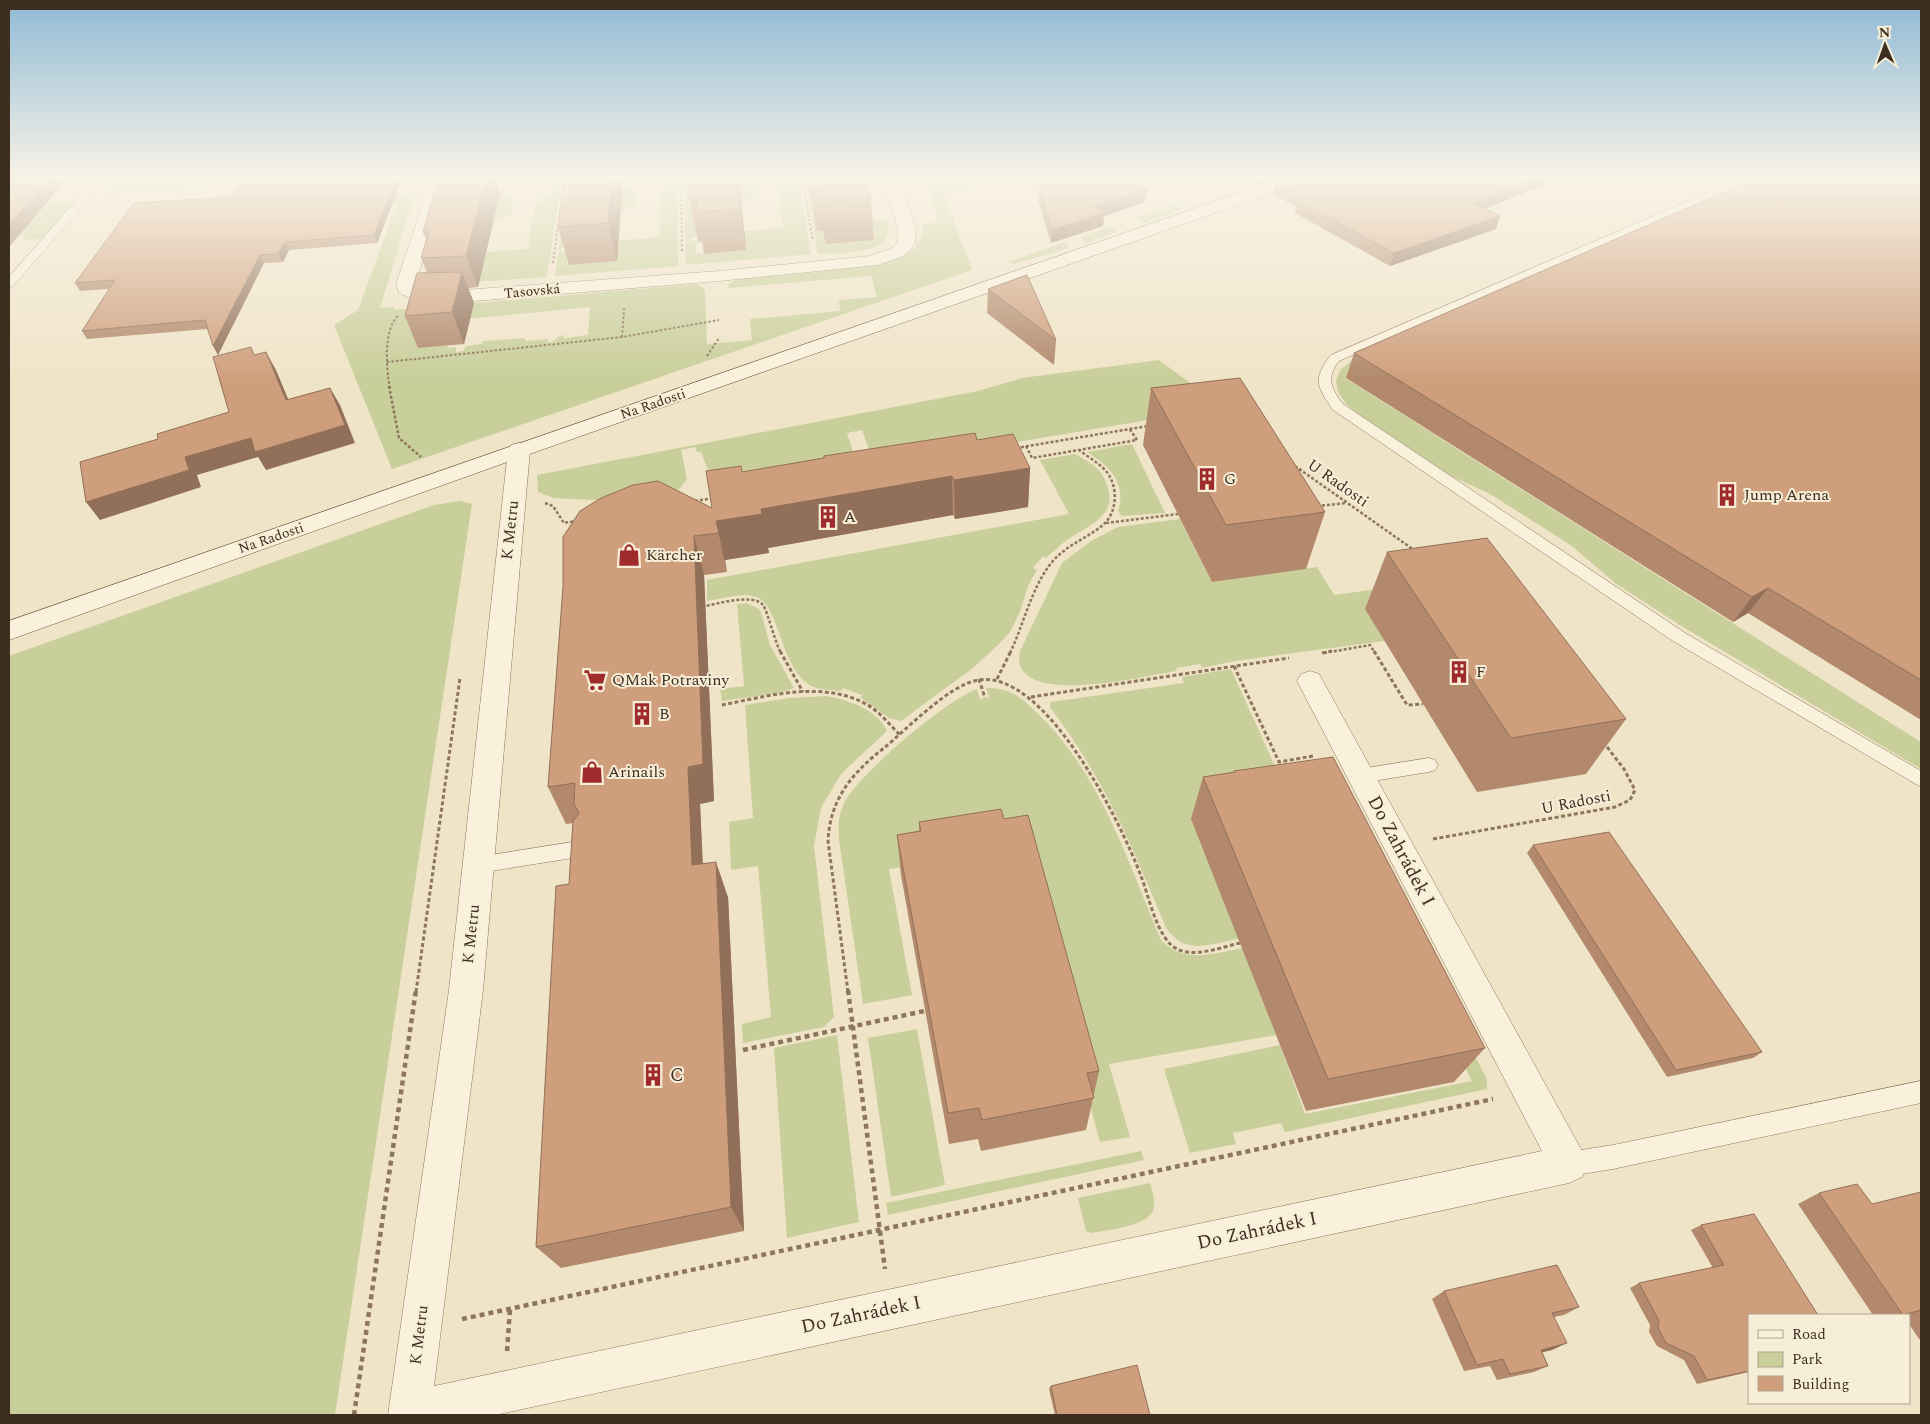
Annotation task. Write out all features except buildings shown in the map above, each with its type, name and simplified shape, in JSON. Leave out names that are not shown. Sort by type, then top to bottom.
[{"type":"street","name":"Tasovská","points":[[417,245],[405,284],[406,289],[438,298],[719,276],[882,258],[902,249],[904,245]]},
{"type":"street","name":"Na Radosti","points":[[9,631],[519,450],[1107,245]]},
{"type":"street","name":"K Metru","points":[[409,1414],[466,990],[519,450]]},
{"type":"street","name":"Do Zahrádek I","points":[[409,1414],[900,1306],[1570,1164],[1360,776],[1305,664]]},
{"type":"lane","points":[[9,284],[43,245]]},
{"type":"lane","points":[[1595,245],[1335,358],[1325,369],[1324,388],[1338,407],[1678,637],[1921,780]]},
{"type":"lane","points":[[1360,776],[1429,765]]},
{"type":"lane","points":[[478,865],[585,848]]},
{"type":"lane","points":[[1570,1164],[1613,1157],[1921,1092]]},
{"type":"path","points":[[552,268],[555,245]]},
{"type":"path","points":[[682,245],[682,258]]},
{"type":"path","points":[[622,337],[624,300]]},
{"type":"path","points":[[400,314],[394,320],[386,352],[399,438],[424,459]]},
{"type":"path","points":[[387,362],[622,337],[719,320]]},
{"type":"path","points":[[705,358],[719,338]]},
{"type":"path","points":[[1006,449],[1156,424]]},
{"type":"path","points":[[1026,446],[1032,458],[1137,440],[1129,428]]},
{"type":"path","points":[[1079,450],[1107,472],[1112,480],[1116,494],[1113,509],[1105,523]]},
{"type":"path","name":"U Radosti","points":[[1292,464],[1419,554]]},
{"type":"path","points":[[692,502],[721,497]]},
{"type":"path","points":[[541,501],[553,506],[564,523],[584,520]]},
{"type":"path","points":[[1310,508],[1346,502]]},
{"type":"path","points":[[997,679],[1021,630],[1037,587],[1052,562],[1074,543],[1105,523],[1178,514]]},
{"type":"path","points":[[700,598],[700,607],[742,599],[757,601],[763,605],[774,641],[803,692]]},
{"type":"path","points":[[1030,698],[1234,666],[1305,664],[1370,645],[1407,706],[1423,704]]},
{"type":"path","points":[[1234,666],[1275,754]]},
{"type":"path","points":[[354,1415],[394,1150],[460,675]]},
{"type":"path","points":[[979,679],[985,698]]},
{"type":"path","points":[[879,1228],[851,1027],[828,841],[828,821],[833,804],[850,780],[872,757],[957,689],[979,679],[997,679],[1018,687],[1055,724],[1083,760],[1115,818],[1141,875],[1162,932],[1176,949],[1191,952],[1240,943]]},
{"type":"path","points":[[722,705],[803,692],[842,695],[865,704],[900,735]]},
{"type":"path","name":"U Radosti","points":[[1398,845],[1615,807],[1630,800],[1635,790],[1624,769],[1601,739]]},
{"type":"path","points":[[743,1050],[932,1010]]},
{"type":"path","points":[[420,1327],[879,1228],[1504,1097]]},
{"type":"green space","points":[[382,245],[399,245],[380,308],[395,307],[394,310],[696,284],[704,288],[705,293],[707,344],[752,340],[750,319],[840,311],[839,300],[877,297],[871,276],[728,288],[729,284],[739,278],[873,265],[894,260],[916,245],[963,245],[972,270],[392,469],[334,325],[358,310]],"holes":[[[590,307],[588,335],[564,338],[563,335],[548,343],[548,339],[525,341],[525,338],[483,341],[482,344],[466,346],[463,351],[456,352],[456,347],[448,348],[448,345],[417,348],[424,323]]]},
{"type":"green space","points":[[528,245],[552,245],[547,277],[443,284],[426,276],[426,263],[485,252],[528,249]]},
{"type":"green space","points":[[559,245],[571,245],[561,248],[561,252],[571,251],[568,254],[567,265],[616,260],[618,245],[678,245],[678,266],[555,276]]},
{"type":"green space","points":[[686,245],[696,245],[696,254],[745,250],[745,245],[810,245],[811,254],[686,265]]},
{"type":"green space","points":[[817,245],[877,245],[866,250],[853,252],[818,254]]},
{"type":"green space","points":[[1055,245],[1067,245],[1069,248],[1014,264],[1009,262]]},
{"type":"green space","points":[[1489,314],[1345,378],[1921,742],[1921,769],[1683,627],[1615,583],[1572,546],[1490,494],[1449,475],[1366,420],[1346,404],[1338,392],[1336,381],[1340,370],[1357,356]]},
{"type":"green space","points":[[1159,360],[1238,418],[1196,412],[875,466],[862,430],[847,433],[854,455],[711,493],[708,470],[701,452],[697,452],[695,447],[681,450],[687,479],[671,500],[653,503],[554,498],[538,492],[537,475],[978,391],[1022,378]]},
{"type":"green space","points":[[1132,444],[1165,513],[1122,516],[1118,511],[1120,492],[1114,476],[1109,469],[1087,452]]},
{"type":"green space","points":[[1075,454],[1096,467],[1106,481],[1110,498],[1104,514],[1091,525],[1064,542],[1046,558],[1043,556],[1033,568],[1037,570],[1028,586],[1020,612],[1010,632],[998,645],[973,668],[901,721],[889,718],[861,698],[862,695],[843,688],[841,691],[825,690],[811,686],[801,678],[786,652],[770,612],[764,602],[756,597],[738,596],[707,601],[707,580],[1069,514],[1040,460]]},
{"type":"green space","points":[[460,501],[472,504],[335,1415],[9,1415],[9,656],[434,505]]},
{"type":"green space","points":[[1180,519],[1212,582],[1317,567],[1334,595],[1442,580],[1384,641],[1235,661],[1202,668],[1200,664],[1176,668],[1177,671],[1138,678],[1083,685],[1056,685],[1035,680],[1022,669],[1020,651],[1062,563],[1091,541],[1118,527]]},
{"type":"green space","points":[[746,603],[758,608],[761,612],[770,645],[794,688],[779,693],[722,701],[720,689],[744,686],[737,604]]},
{"type":"green space","points":[[1231,669],[1275,766],[1238,939],[1207,945],[1189,945],[1173,937],[1166,928],[1116,813],[1086,760],[1050,707],[1051,702],[1184,683],[1182,677]]},
{"type":"green space","points":[[986,688],[1012,693],[1023,700],[1060,737],[1079,763],[1124,850],[1161,940],[1179,952],[1189,955],[1209,954],[1242,948],[1276,1035],[1109,1064],[1130,1137],[1100,1142],[1060,997],[921,864],[889,869],[912,995],[863,1004],[839,840],[839,821],[842,808],[853,790],[867,774],[904,739],[945,707],[977,689],[980,699],[989,698]]},
{"type":"green space","points":[[826,696],[852,703],[869,711],[882,723],[887,731],[841,774],[821,808],[814,846],[834,1017],[824,1027],[743,1043],[742,1024],[771,1017],[758,866],[731,870],[729,822],[753,818],[745,705],[790,698]]},
{"type":"green space","points":[[1405,924],[1487,1079],[1487,1089],[1285,1132],[1281,1123],[1233,1133],[1236,1144],[1190,1153],[1164,1069],[1280,1045],[1305,1114],[1472,1081],[1395,927]]},
{"type":"green space","points":[[917,1029],[945,1185],[891,1197],[868,1038]]},
{"type":"green space","points":[[837,1035],[859,1222],[787,1238],[774,1048]]},
{"type":"green space","points":[[1141,1151],[1144,1160],[888,1215],[886,1203]]},
{"type":"green space","points":[[1150,1183],[1154,1207],[1146,1219],[1118,1228],[1092,1233],[1086,1231],[1078,1198]]},
{"type":"place","name":"G","points":[[1207,479]]},
{"type":"place","name":"Jump Arena","points":[[1727,495]]},
{"type":"place","name":"A","points":[[828,517]]},
{"type":"place","name":"Kärcher","points":[[629,555]]},
{"type":"place","name":"F","points":[[1459,672]]},
{"type":"place","name":"QMak Potraviny","points":[[595,680]]},
{"type":"place","name":"B","points":[[642,714]]},
{"type":"place","name":"Arinails","points":[[592,772]]},
{"type":"place","name":"C","points":[[653,1075]]}]
